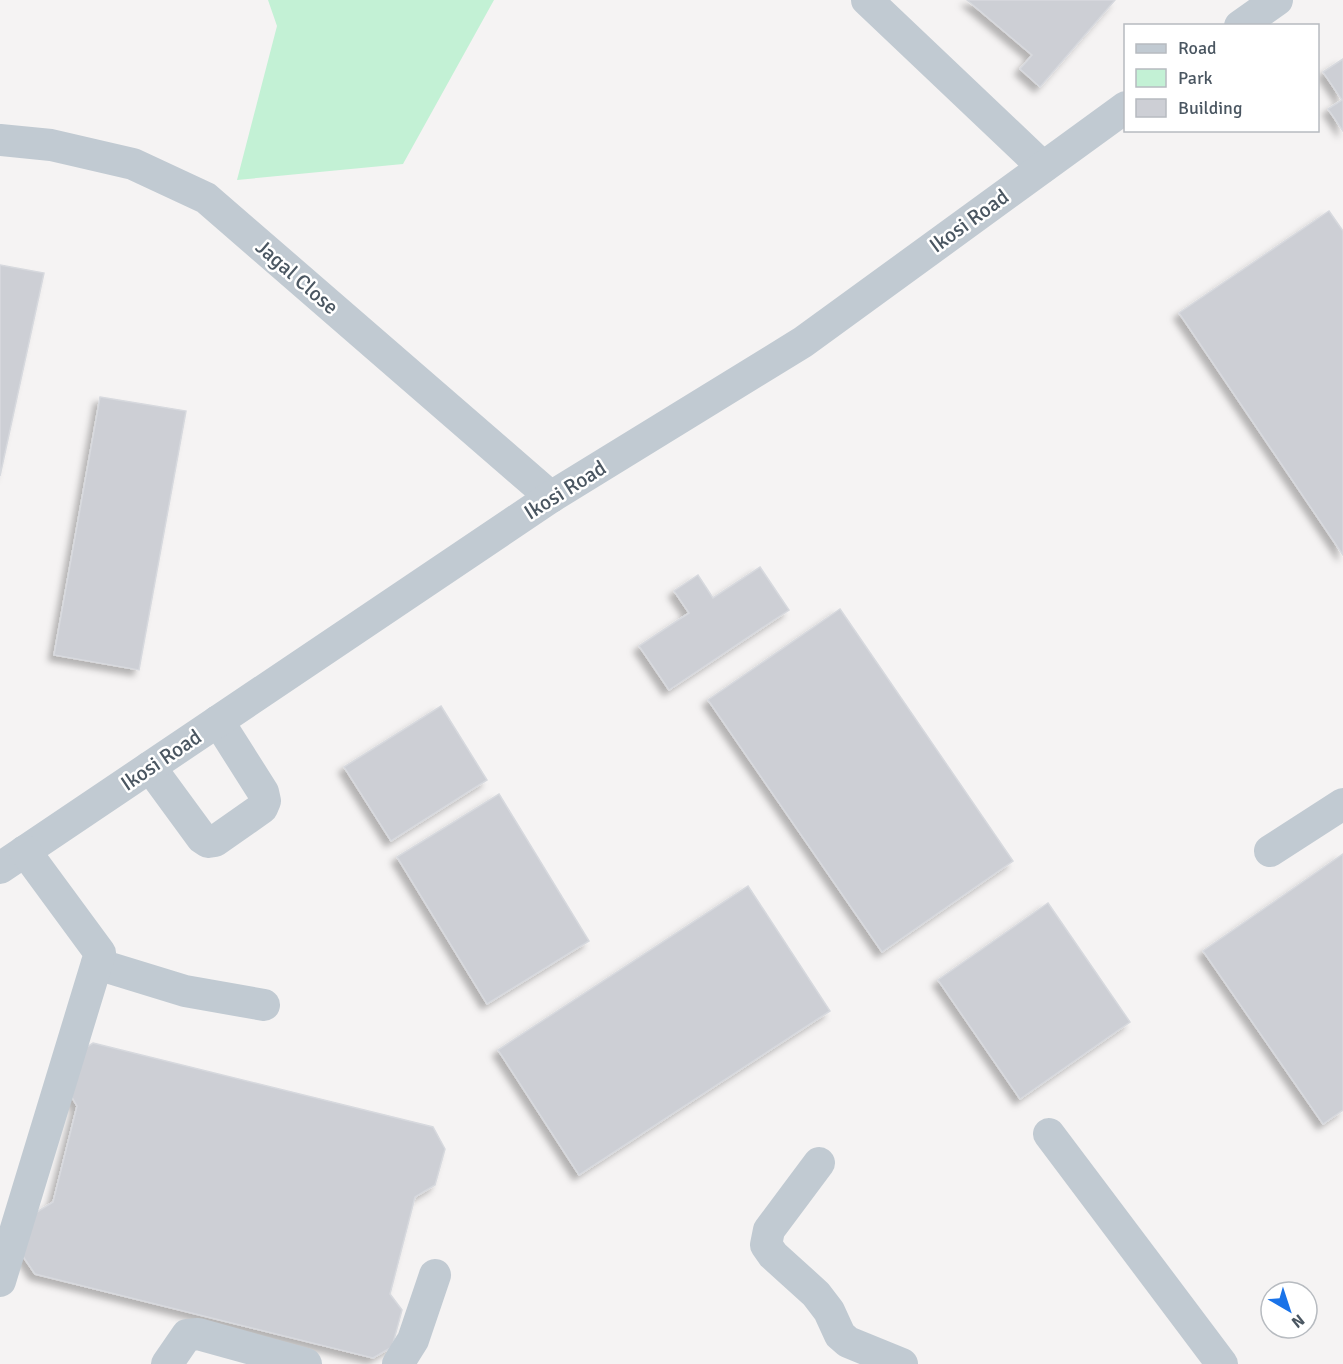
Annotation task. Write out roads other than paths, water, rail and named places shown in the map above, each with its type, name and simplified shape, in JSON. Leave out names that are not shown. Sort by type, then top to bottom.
[{"type":"street","points":[[867,0],[1043,167]]},
{"type":"street","name":"Ikosi Road","points":[[13,859],[551,497],[803,342],[1124,108]]},
{"type":"street","name":"Jagal Close","points":[[0,140],[51,145],[133,164],[206,198],[551,497]]},
{"type":"street","points":[[150,767],[201,838],[208,842],[215,841],[262,808],[265,801],[263,792],[218,721]]},
{"type":"street","points":[[1270,851],[1343,804]]},
{"type":"street","points":[[0,1281],[100,953],[13,859]]},
{"type":"street","points":[[96,964],[185,991],[264,1005]]},
{"type":"street","points":[[1049,1134],[1222,1364]]},
{"type":"street","points":[[819,1163],[769,1230],[766,1245],[773,1256],[816,1294],[830,1311],[840,1335],[848,1342],[902,1364]]},
{"type":"street","points":[[398,1364],[413,1340],[435,1275]]},
{"type":"street","points":[[167,1364],[187,1335],[198,1334],[306,1364]]}]
